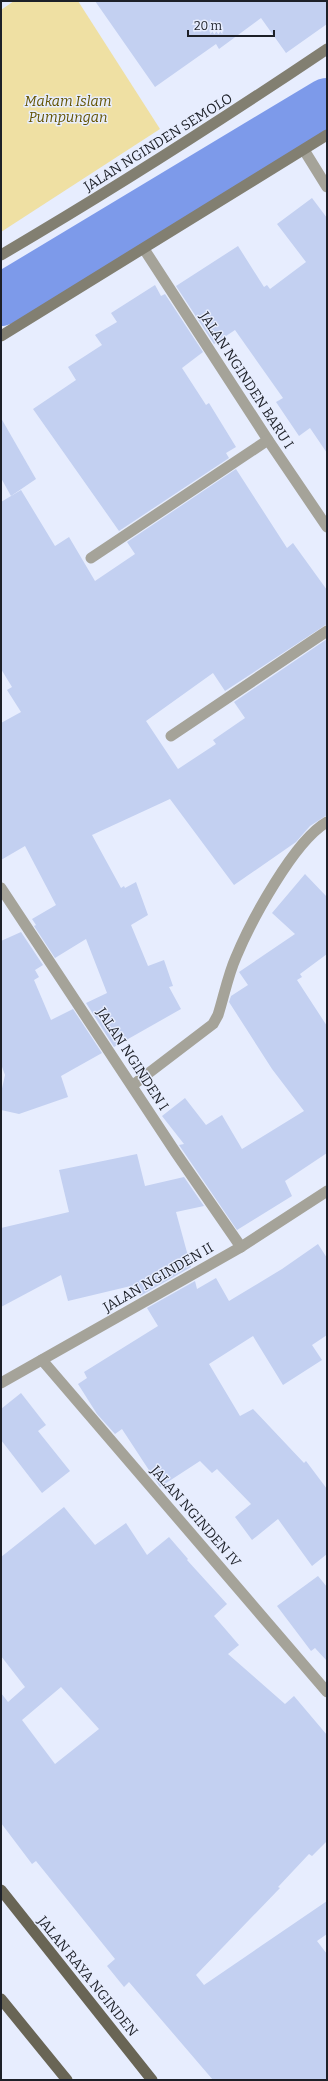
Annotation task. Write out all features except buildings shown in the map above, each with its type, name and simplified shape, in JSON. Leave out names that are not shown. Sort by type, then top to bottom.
[{"type":"main road","name":"JALAN NGINDEN SEMOLO","points":[[1,255],[112,189],[230,114],[327,49]]},
{"type":"main road","points":[[1,336],[327,135]]},
{"type":"main road","name":"JALAN RAYA NGINDEN","points":[[1,1890],[152,2080]]},
{"type":"main road","points":[[1,1999],[67,2080]]},
{"type":"street","points":[[304,150],[327,187]]},
{"type":"street","name":"JALAN NGINDEN BARU I","points":[[144,249],[268,440],[327,527]]},
{"type":"street","points":[[91,558],[268,440]]},
{"type":"street","points":[[171,736],[327,631]]},
{"type":"street","points":[[133,1085],[213,1024],[218,1015],[235,958],[262,906],[304,840],[316,828],[327,822]]},
{"type":"street","name":"JALAN NGINDEN I","points":[[1,888],[133,1085],[176,1153],[241,1247]]},
{"type":"street","name":"JALAN NGINDEN II","points":[[1,1383],[241,1247],[327,1191]]},
{"type":"street","name":"JALAN NGINDEN IV","points":[[42,1360],[327,1692]]},
{"type":"green space","name":"Makam Islam Pumpungan","points":[[14,1],[78,1],[160,129],[1,232],[1,10]]},
{"type":"waterway","points":[[1,300],[327,104]]}]
